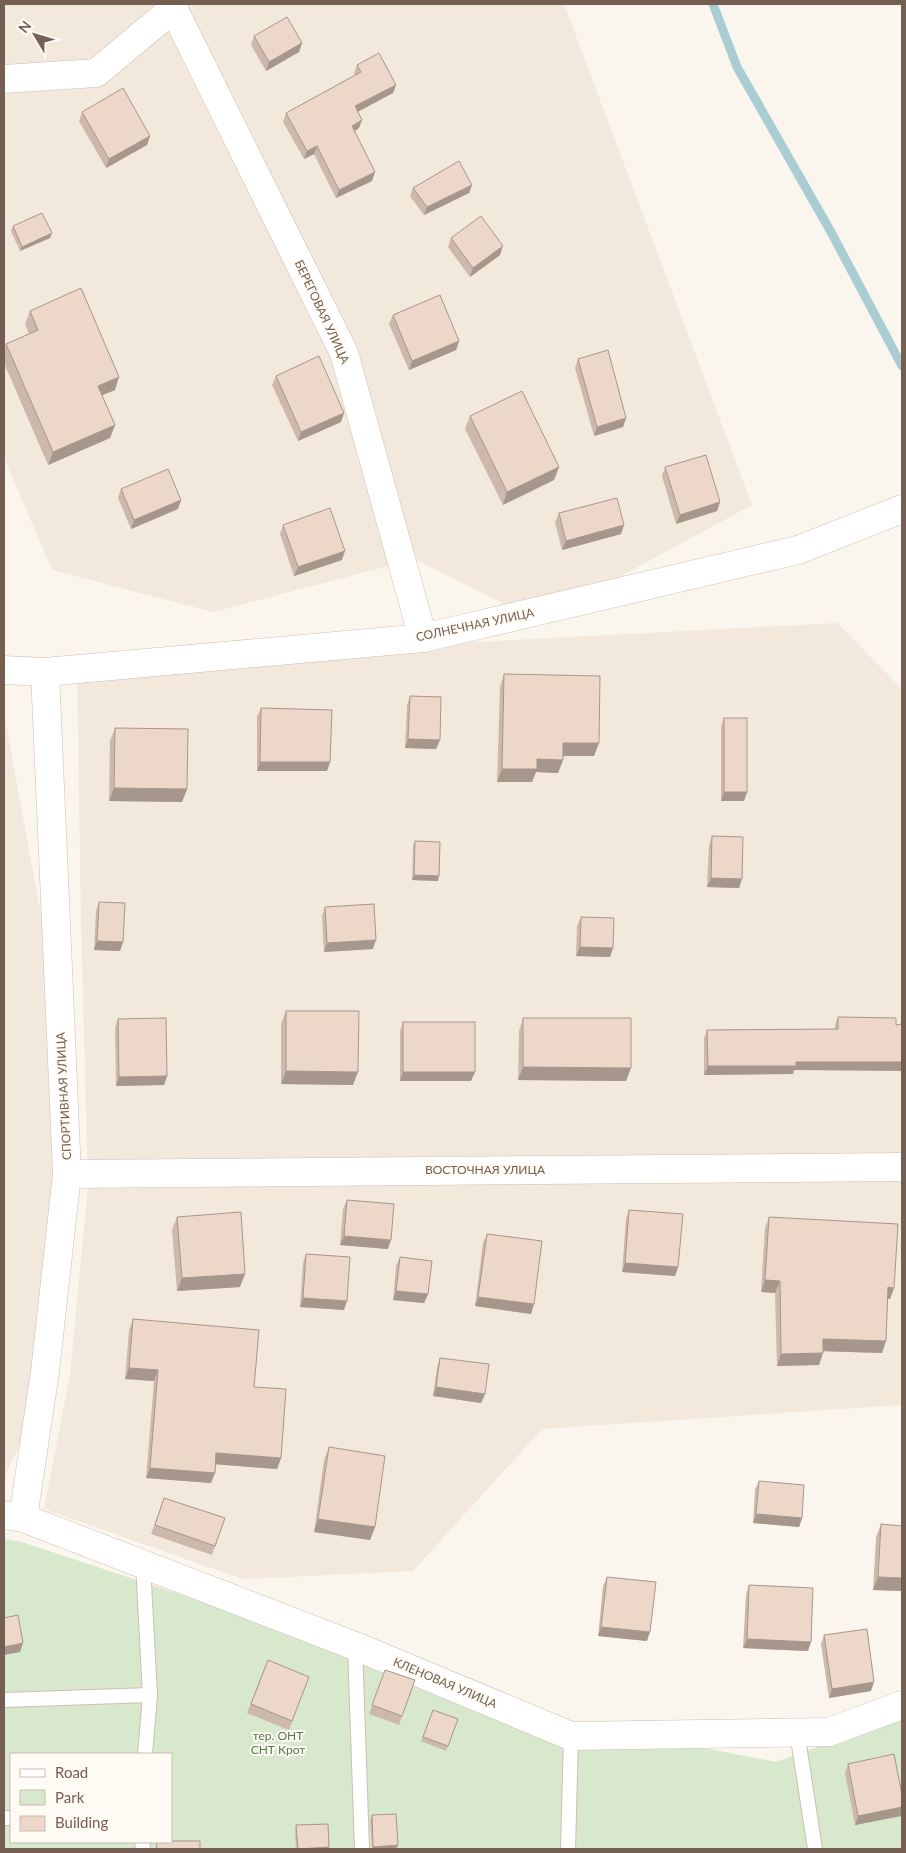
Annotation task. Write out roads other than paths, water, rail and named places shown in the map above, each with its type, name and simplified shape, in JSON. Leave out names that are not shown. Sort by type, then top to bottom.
[{"type":"street","points":[[4,79],[96,73],[172,6]]},
{"type":"street","name":"БЕРЕГОВАЯ УЛИЦА","points":[[172,6],[344,353],[423,638]]},
{"type":"street","name":"СОЛНЕЧНАЯ УЛИЦА","points":[[4,670],[44,672],[423,638],[798,550],[902,509]]},
{"type":"street","name":"СПОРТИВНАЯ УЛИЦА","points":[[13,1516],[44,1372],[67,1174],[44,672]]},
{"type":"street","name":"ВОСТОЧНАЯ УЛИЦА","points":[[67,1174],[902,1167]]},
{"type":"street","name":"КЛЕНОВАЯ УЛИЦА","points":[[13,1516],[144,1564],[355,1646],[571,1736],[829,1732],[902,1705]]},
{"type":"lane","points":[[144,1564],[150,1695],[144,1753]]},
{"type":"lane","points":[[355,1646],[362,1849]]},
{"type":"lane","points":[[4,1700],[150,1695]]},
{"type":"lane","points":[[798,1732],[814,1849]]},
{"type":"lane","points":[[568,1849],[571,1736]]},
{"type":"waterway","points":[[713,4],[737,67],[831,232],[902,366]]},
{"type":"park label","name":"тер. ОНТ СНТ Крот","points":[[278,1743]]}]
